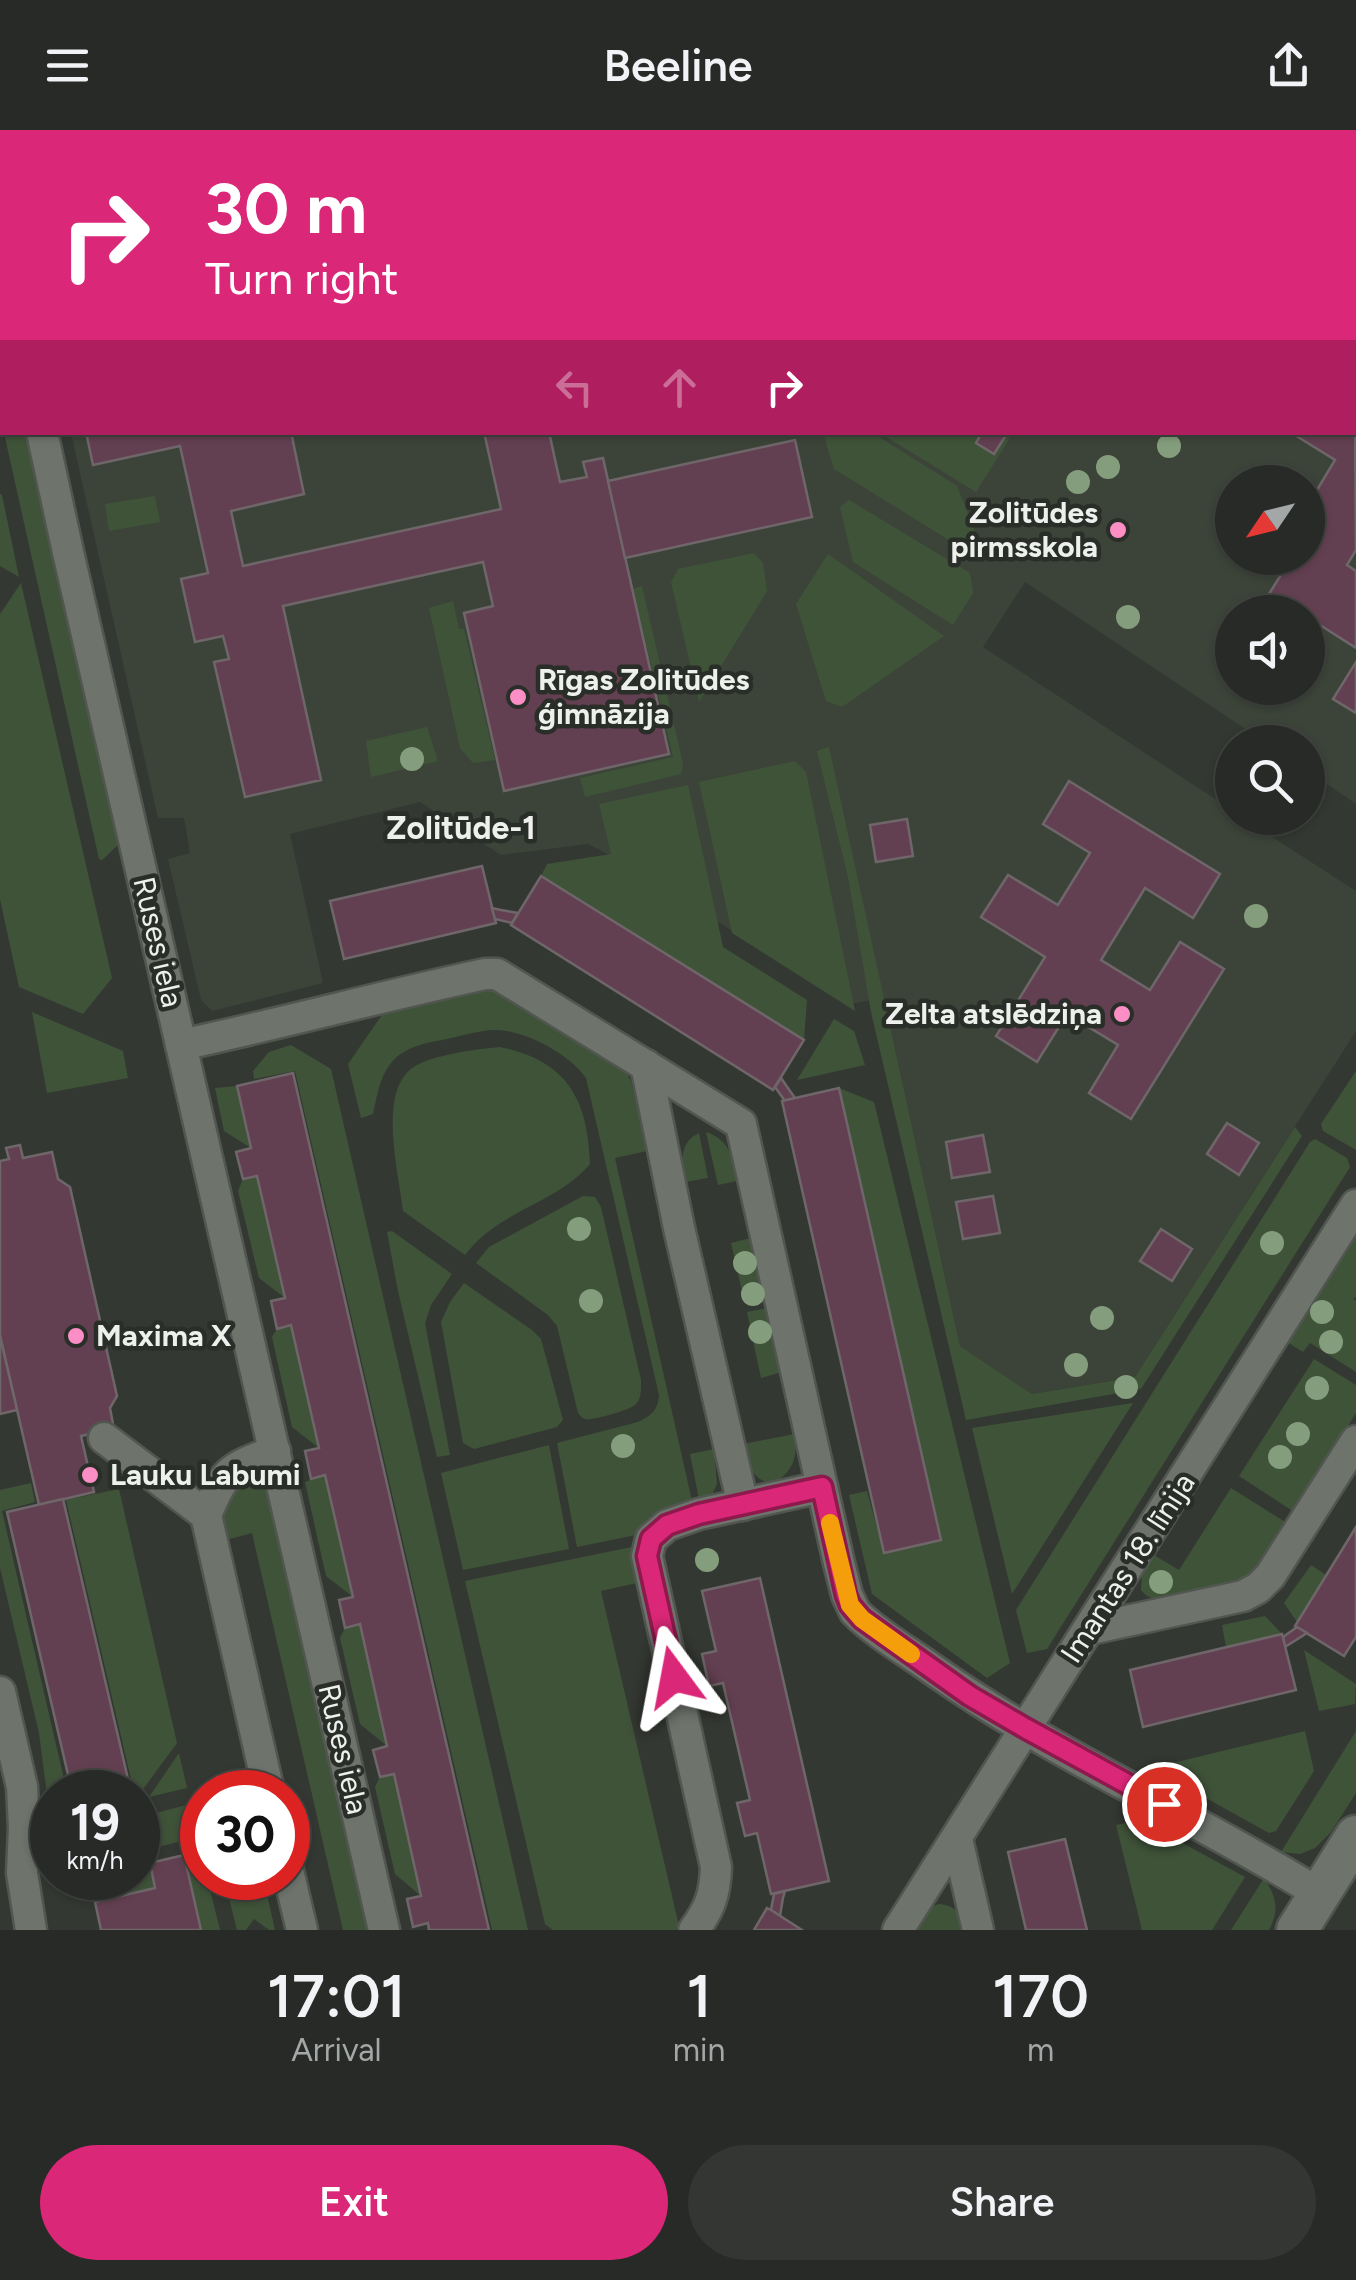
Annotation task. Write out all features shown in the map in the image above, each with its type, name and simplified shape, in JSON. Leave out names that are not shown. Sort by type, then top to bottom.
[{"type":"street","name":"Ruses iela","points":[[43,435],[384,1930]]},
{"type":"street","points":[[181,1045],[379,997],[498,974],[741,1124],[846,1595],[855,1612],[970,1696],[1320,1894]]},
{"type":"street","points":[[646,1065],[743,1505]]},
{"type":"street","name":"Imantas 18. līnija","points":[[898,1930],[1356,1205]]},
{"type":"street","points":[[104,1438],[206,1514]]},
{"type":"street","points":[[1090,1629],[1243,1596],[1258,1588],[1270,1576],[1356,1441]]},
{"type":"street","points":[[264,1770],[206,1514],[232,1468],[275,1451]]},
{"type":"street","points":[[694,1930],[708,1911],[715,1890],[716,1867],[647,1556],[651,1539],[667,1525],[699,1514],[822,1487]]},
{"type":"street","points":[[0,1696],[22,1786],[24,1828],[11,1876],[31,1930]]},
{"type":"street","points":[[1297,1930],[1356,1836]]},
{"type":"street","points":[[957,1839],[978,1930]]},
{"type":"street","points":[[295,1900],[302,1930]]},
{"type":"shaded area","points":[[71,435],[1356,435],[1356,804],[1325,783],[1325,725],[1240,725],[1025,582],[983,647],[1215,799],[1215,835],[1269,835],[1356,891],[1356,1031],[1135,1377],[1032,1394],[960,1346],[884,998],[850,1004],[588,844],[501,855],[420,802],[290,834],[323,983],[212,1011],[201,1000],[168,859],[190,853],[184,818],[158,818]]},
{"type":"green space","points":[[4,435],[29,435],[118,845],[99,859]]},
{"type":"green space","points":[[824,435],[876,435],[957,486],[984,554],[983,561],[834,469]]},
{"type":"green space","points":[[883,435],[1012,435],[976,492]]},
{"type":"green space","points":[[2,495],[19,577],[0,566]]},
{"type":"green space","points":[[155,496],[160,522],[109,531],[105,504]]},
{"type":"green space","points":[[849,500],[970,573],[973,593],[953,625],[853,562],[840,507]]},
{"type":"green space","points":[[754,553],[763,563],[767,591],[699,702],[671,582],[678,569]]},
{"type":"green space","points":[[828,554],[944,636],[842,707],[826,701],[796,604]]},
{"type":"green space","points":[[21,583],[112,978],[83,1014],[19,987],[0,899],[0,614]]},
{"type":"green space","points":[[642,586],[683,764],[681,774],[585,797],[580,778],[673,757],[633,589]]},
{"type":"green space","points":[[453,601],[459,629],[464,629],[495,760],[473,763],[460,748],[429,608]]},
{"type":"green space","points":[[427,727],[438,761],[371,777],[366,741]]},
{"type":"green space","points":[[829,747],[960,1346],[1032,1394],[1135,1377],[1295,1127],[1302,1136],[1141,1389],[966,1420],[871,1012],[848,877],[817,751]]},
{"type":"green space","points":[[795,761],[806,772],[855,1011],[732,933],[699,782]]},
{"type":"green space","points":[[688,785],[723,947],[807,1000],[804,1040],[541,876],[547,864],[611,854],[599,804]]},
{"type":"green space","points":[[489,987],[500,990],[623,1067],[631,1081],[647,1151],[615,1158],[692,1501],[652,1515],[636,1535],[577,1547],[557,1443],[638,1422],[653,1412],[659,1395],[586,1078],[569,1060],[531,1038],[504,1031],[481,1031],[403,1053],[384,1075],[373,1114],[361,1118],[348,1064],[386,1009]]},
{"type":"green space","points":[[32,1012],[123,1051],[128,1078],[47,1093]]},
{"type":"green space","points":[[834,1019],[854,1031],[865,1065],[797,1080]]},
{"type":"green space","points":[[291,1045],[331,1069],[528,1930],[492,1930],[295,1071],[254,1079],[253,1071],[269,1052]]},
{"type":"green space","points":[[500,1047],[542,1062],[569,1086],[585,1120],[590,1164],[561,1189],[494,1227],[465,1255],[403,1211],[393,1136],[395,1097],[401,1081],[419,1064]]},
{"type":"green space","points":[[1356,1071],[1356,1150],[1323,1131],[1321,1124]]},
{"type":"green space","points":[[237,1086],[251,1148],[224,1131],[215,1088]]},
{"type":"green space","points":[[839,1088],[874,1102],[1010,1663],[987,1678],[872,1594],[849,1495],[867,1491],[884,1553],[941,1540]]},
{"type":"green space","points":[[706,1132],[725,1145],[737,1181],[718,1185]]},
{"type":"green space","points":[[699,1133],[708,1178],[685,1182],[685,1148]]},
{"type":"green space","points":[[1315,1139],[1347,1158],[1350,1167],[1047,1649],[1027,1653],[1016,1610]]},
{"type":"green space","points":[[257,1176],[285,1298],[259,1278],[238,1191],[243,1179]]},
{"type":"green space","points":[[583,1196],[595,1197],[601,1207],[641,1380],[635,1405],[589,1419],[578,1413],[557,1326],[548,1315],[476,1263],[489,1247]]},
{"type":"green space","points":[[392,1231],[452,1274],[431,1305],[425,1323],[450,1455],[437,1457],[398,1291],[387,1232]]},
{"type":"green space","points":[[1356,1233],[1356,1372],[1310,1343],[1303,1352],[1287,1342]]},
{"type":"green space","points":[[751,1238],[766,1300],[745,1304],[731,1243]]},
{"type":"green space","points":[[464,1283],[541,1339],[563,1420],[557,1427],[474,1449],[463,1443],[441,1322]]},
{"type":"green space","points":[[768,1308],[782,1372],[761,1378],[747,1312]]},
{"type":"green space","points":[[291,1325],[319,1448],[292,1427],[272,1337],[277,1329]]},
{"type":"green space","points":[[1314,1359],[1356,1385],[1356,1413],[1294,1512],[1239,1476]]},
{"type":"green space","points":[[1133,1403],[1012,1594],[972,1428]]},
{"type":"green space","points":[[795,1434],[795,1457],[790,1469],[773,1484],[755,1475],[743,1444]]},
{"type":"green space","points":[[549,1445],[569,1549],[463,1570],[441,1473]]},
{"type":"green space","points":[[714,1449],[717,1484],[712,1495],[699,1499],[690,1454]]},
{"type":"green space","points":[[325,1475],[353,1597],[326,1576],[305,1482]]},
{"type":"green space","points":[[249,1479],[267,1492],[367,1930],[343,1930],[310,1786],[310,1770],[306,1770],[252,1533],[226,1540],[226,1505],[233,1491]]},
{"type":"green space","points":[[31,1483],[35,1502],[2,1511],[62,1770],[44,1770],[39,1733],[0,1568],[0,1490]]},
{"type":"green space","points":[[1231,1488],[1287,1523],[1257,1570],[1240,1583],[1164,1601],[1146,1595],[1141,1590],[1142,1574],[1154,1555],[1179,1570]]},
{"type":"green space","points":[[119,1489],[177,1743],[157,1770],[129,1770],[66,1500]]},
{"type":"green space","points":[[632,1547],[637,1583],[601,1591],[679,1926],[676,1930],[553,1930],[545,1924],[465,1581]]},
{"type":"green space","points":[[1311,1565],[1326,1575],[1297,1622],[1284,1603]]},
{"type":"green space","points":[[1265,1616],[1282,1634],[1226,1647],[1222,1625]]},
{"type":"green space","points":[[360,1624],[387,1746],[360,1724],[340,1638],[345,1628]]},
{"type":"green space","points":[[1304,1650],[1356,1684],[1355,1704],[1319,1711]]},
{"type":"green space","points":[[1305,1731],[1314,1771],[1276,1831],[1269,1833],[1152,1768]]},
{"type":"green space","points":[[1356,1731],[1356,1793],[1331,1832],[1315,1848],[1300,1854],[1281,1852]]},
{"type":"green space","points":[[179,1753],[183,1770],[180,1790],[160,1794],[160,1781]]},
{"type":"green space","points":[[394,1774],[421,1896],[395,1874],[375,1787],[380,1777]]},
{"type":"green space","points":[[180,1807],[180,1842],[160,1846],[160,1812]]},
{"type":"green space","points":[[1140,1820],[1245,1877],[1212,1930],[1142,1930],[1116,1825]]},
{"type":"green space","points":[[1264,1878],[1275,1903],[1269,1930],[1231,1930]]},
{"type":"green space","points":[[194,1900],[212,1900],[220,1930],[201,1930]]},
{"type":"green space","points":[[230,1900],[268,1900],[275,1930],[254,1919],[246,1930],[237,1930]]},
{"type":"green space","points":[[938,1904],[957,1911],[965,1930],[918,1930]]},
{"type":"building","points":[[87,435],[292,435],[304,494],[231,511],[243,566],[501,509],[485,435],[550,435],[560,482],[587,477],[583,462],[603,458],[669,754],[504,791],[464,613],[493,606],[483,562],[283,606],[321,780],[245,797],[214,662],[229,659],[223,636],[195,642],[181,579],[208,573],[180,446],[93,465]]},
{"type":"building","points":[[980,435],[1006,435],[994,454],[976,443]]},
{"type":"building","points":[[1295,435],[1355,435],[1356,550],[1347,565],[1356,571],[1356,648],[1325,628],[1325,595],[1268,595],[1281,575],[1325,575],[1325,477],[1335,460]]},
{"type":"building","points":[[795,440],[812,517],[625,558],[608,481]]},
{"type":"building","points":[[1356,662],[1356,713],[1333,699]]},
{"type":"building","points":[[1069,781],[1220,874],[1193,918],[1145,888],[1101,960],[1150,990],[1180,942],[1224,969],[1131,1119],[1089,1093],[1118,1045],[1067,1014],[1037,1062],[996,1036],[1045,957],[981,917],[1008,875],[1058,905],[1090,853],[1043,824]]},
{"type":"building","points":[[907,819],[913,856],[876,862],[870,825]]},
{"type":"building","points":[[482,866],[496,923],[344,959],[330,901]]},
{"type":"building","points":[[541,876],[804,1040],[773,1090],[511,925]]},
{"type":"building","points":[[492,908],[518,913],[512,923],[495,919]]},
{"type":"building","points":[[293,1073],[489,1930],[429,1930],[428,1923],[413,1927],[407,1899],[421,1896],[394,1774],[380,1777],[373,1750],[387,1746],[360,1624],[345,1628],[339,1600],[353,1597],[325,1475],[311,1479],[305,1451],[319,1448],[291,1325],[277,1329],[271,1301],[285,1298],[257,1176],[243,1179],[236,1152],[251,1148],[237,1086]]},
{"type":"building","points":[[781,1078],[795,1098],[785,1101],[775,1087]]},
{"type":"building","points":[[839,1088],[941,1540],[884,1553],[782,1101]]},
{"type":"building","points":[[1227,1123],[1259,1143],[1239,1175],[1207,1154]]},
{"type":"building","points":[[983,1135],[990,1172],[952,1178],[946,1142]]},
{"type":"building","points":[[20,1145],[23,1158],[52,1152],[58,1179],[70,1187],[117,1396],[110,1408],[114,1429],[81,1436],[94,1492],[39,1505],[0,1336],[0,1161],[9,1159],[6,1148]]},
{"type":"building","points":[[993,1196],[1000,1233],[963,1239],[956,1202]]},
{"type":"building","points":[[1161,1229],[1192,1249],[1172,1281],[1140,1261]]},
{"type":"building","points":[[0,1336],[17,1410],[0,1414]]},
{"type":"building","points":[[63,1499],[126,1770],[67,1770],[7,1512]]},
{"type":"building","points":[[1356,1527],[1356,1637],[1344,1656],[1295,1626]]},
{"type":"building","points":[[760,1578],[829,1881],[771,1894],[757,1833],[745,1836],[737,1803],[750,1800],[723,1683],[709,1686],[702,1654],[716,1651],[702,1591]]},
{"type":"building","points":[[1297,1627],[1307,1633],[1285,1647],[1283,1637]]},
{"type":"building","points":[[1282,1634],[1296,1690],[1143,1727],[1130,1670]]},
{"type":"building","points":[[1065,1839],[1087,1930],[1026,1930],[1008,1852]]},
{"type":"building","points":[[180,1856],[180,1900],[194,1900],[201,1930],[101,1930],[95,1902],[160,1900],[160,1861]]},
{"type":"building","points":[[785,1891],[780,1916],[771,1910],[774,1894]]},
{"type":"building","points":[[767,1908],[771,1910],[802,1930],[754,1930]]},
{"type":"slow traffic","points":[[830,1523],[850,1605],[862,1619],[911,1654]]},
{"type":"place","name":"Zolitūdes pirmsskola","points":[[1118,530]]},
{"type":"place","name":"Rīgas Zolitūdes ģimnāzija","points":[[518,697]]},
{"type":"place","name":"Zelta atslēdziņa","points":[[1122,1014]]},
{"type":"place","name":"Maxima X","points":[[76,1336]]},
{"type":"place","name":"Lauku Labumi","points":[[90,1475]]},
{"type":"district","name":"Zolitūde-1","points":[[461,828]]},
{"type":"route","points":[[674,1677],[647,1556],[651,1539],[667,1525],[699,1514],[822,1487],[846,1595],[862,1619],[970,1696],[1164,1804]]}]
